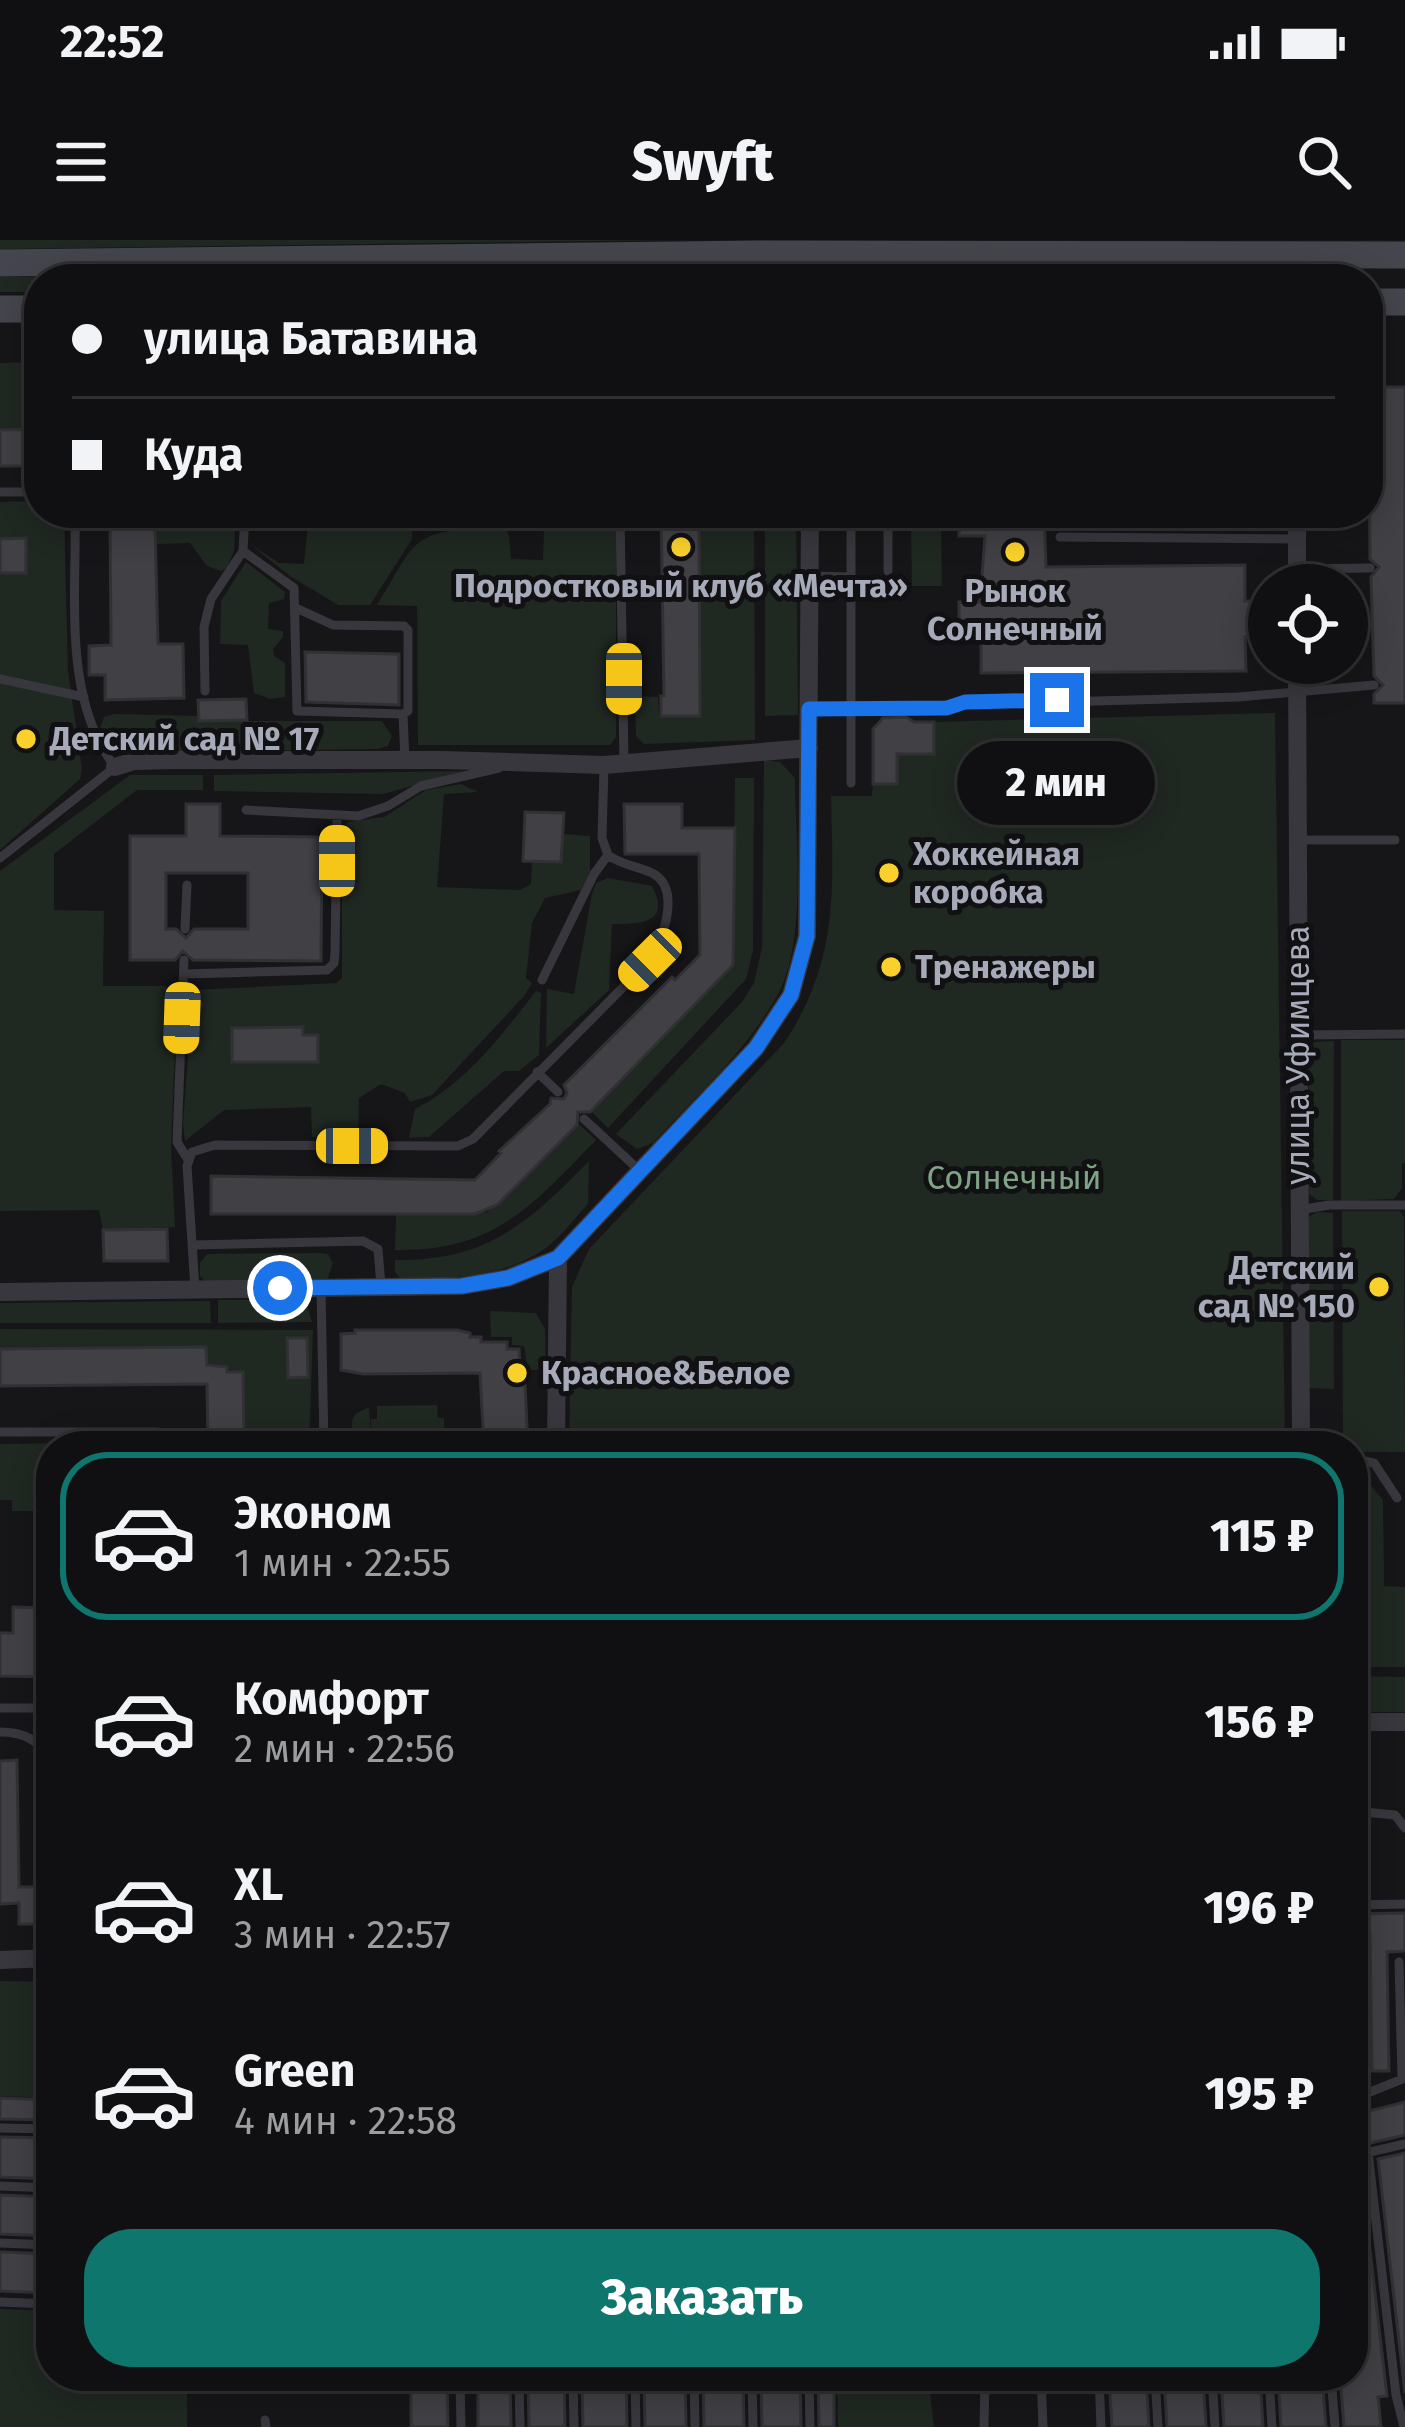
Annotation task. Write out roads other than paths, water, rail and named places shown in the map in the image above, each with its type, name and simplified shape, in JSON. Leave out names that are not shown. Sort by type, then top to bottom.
[{"type":"main road","points":[[1331,264],[1405,255]]},
{"type":"main road","points":[[0,263],[722,257],[784,264]]},
{"type":"street","points":[[0,1292],[462,1286],[508,1278],[558,1258],[756,1048],[791,995],[807,936],[810,528]]},
{"type":"street","points":[[1297,528],[1297,564]]},
{"type":"street","name":"улица Уфимцева","points":[[1297,684],[1301,1431]]},
{"type":"street","points":[[116,767],[134,761],[614,765],[809,748]]},
{"type":"street","points":[[556,1431],[558,1258]]},
{"type":"street","points":[[1368,1722],[1405,1722]]},
{"type":"street","points":[[0,1960],[36,1959]]},
{"type":"lane","points":[[0,858],[116,767],[98,743],[79,676],[75,528]]},
{"type":"lane","points":[[205,691],[204,627],[212,599],[243,551],[244,528]]},
{"type":"lane","points":[[188,1158],[199,1148],[215,1145],[458,1146],[473,1138],[650,960],[664,939],[667,909],[661,879],[608,855],[602,838],[614,765],[620,528]]},
{"type":"lane","points":[[850,528],[851,783]]},
{"type":"lane","points":[[888,528],[888,571]]},
{"type":"lane","points":[[1060,537],[1297,539]]},
{"type":"lane","points":[[243,551],[294,588],[297,711],[403,715]]},
{"type":"lane","points":[[810,576],[851,577]]},
{"type":"lane","points":[[296,608],[333,625],[409,630],[405,761]]},
{"type":"lane","points":[[0,679],[84,697]]},
{"type":"lane","points":[[809,709],[1297,694],[1374,685]]},
{"type":"lane","points":[[246,810],[337,816],[374,812],[421,786],[516,762]]},
{"type":"lane","points":[[184,974],[327,970],[334,963],[337,816]]},
{"type":"lane","points":[[1297,840],[1395,840]]},
{"type":"lane","points":[[542,980],[608,855]]},
{"type":"lane","points":[[185,929],[187,885]]},
{"type":"lane","points":[[184,960],[177,1142],[188,1158],[195,1289]]},
{"type":"lane","points":[[1298,1034],[1405,1034]]},
{"type":"lane","points":[[537,1072],[558,1092]]},
{"type":"lane","points":[[584,1118],[640,1171]]},
{"type":"lane","points":[[1299,1210],[1405,1205]]},
{"type":"lane","points":[[194,1245],[362,1241],[378,1250],[381,1286]]},
{"type":"lane","points":[[321,1287],[324,1431]]},
{"type":"lane","points":[[0,1432],[36,1432]]},
{"type":"lane","points":[[1368,1462],[1374,1463],[1397,1498]]},
{"type":"lane","points":[[0,1708],[36,1708]]},
{"type":"lane","points":[[0,1732],[36,1738]]},
{"type":"lane","points":[[1395,1815],[1405,1805]]},
{"type":"lane","points":[[1368,1812],[1395,1815],[1405,1828]]},
{"type":"lane","points":[[1368,1905],[1405,1904]]},
{"type":"lane","points":[[1368,2093],[1404,2078],[1400,1962]]},
{"type":"lane","points":[[0,2128],[36,2129]]},
{"type":"lane","points":[[1404,2427],[1396,2395],[1368,2152],[1405,2144]]},
{"type":"lane","points":[[0,2186],[36,2187]]},
{"type":"lane","points":[[0,2243],[36,2245]]},
{"type":"lane","points":[[0,2302],[36,2303]]},
{"type":"lane","points":[[460,2391],[461,2427]]},
{"type":"lane","points":[[519,2391],[520,2427]]},
{"type":"lane","points":[[573,2391],[574,2427]]},
{"type":"lane","points":[[635,2391],[636,2427]]},
{"type":"lane","points":[[694,2391],[695,2427]]},
{"type":"lane","points":[[752,2391],[753,2427]]},
{"type":"lane","points":[[809,2391],[810,2427]]},
{"type":"lane","points":[[984,2427],[985,2391]]},
{"type":"lane","points":[[1042,2391],[1043,2427]]},
{"type":"lane","points":[[1100,2391],[1101,2427]]},
{"type":"lane","points":[[1156,2391],[1157,2427]]},
{"type":"lane","points":[[1213,2391],[1214,2427]]},
{"type":"lane","points":[[1270,2391],[1271,2427]]},
{"type":"lane","points":[[1332,2391],[1335,2427]]},
{"type":"place","name":"Подростковый клуб «Мечта»","points":[[681,547]]},
{"type":"place","name":"Рынок Солнечный","points":[[1015,552]]},
{"type":"place","name":"Детский сад № 17","points":[[26,739]]},
{"type":"place","name":"Хоккейная коробка","points":[[889,873]]},
{"type":"place","name":"Тренажеры","points":[[891,967]]},
{"type":"place","name":"Детский сад № 150","points":[[1379,1287]]},
{"type":"place","name":"Красное&Белое","points":[[517,1373]]},
{"type":"park label","name":"Солнечный","points":[[1014,1178]]}]
